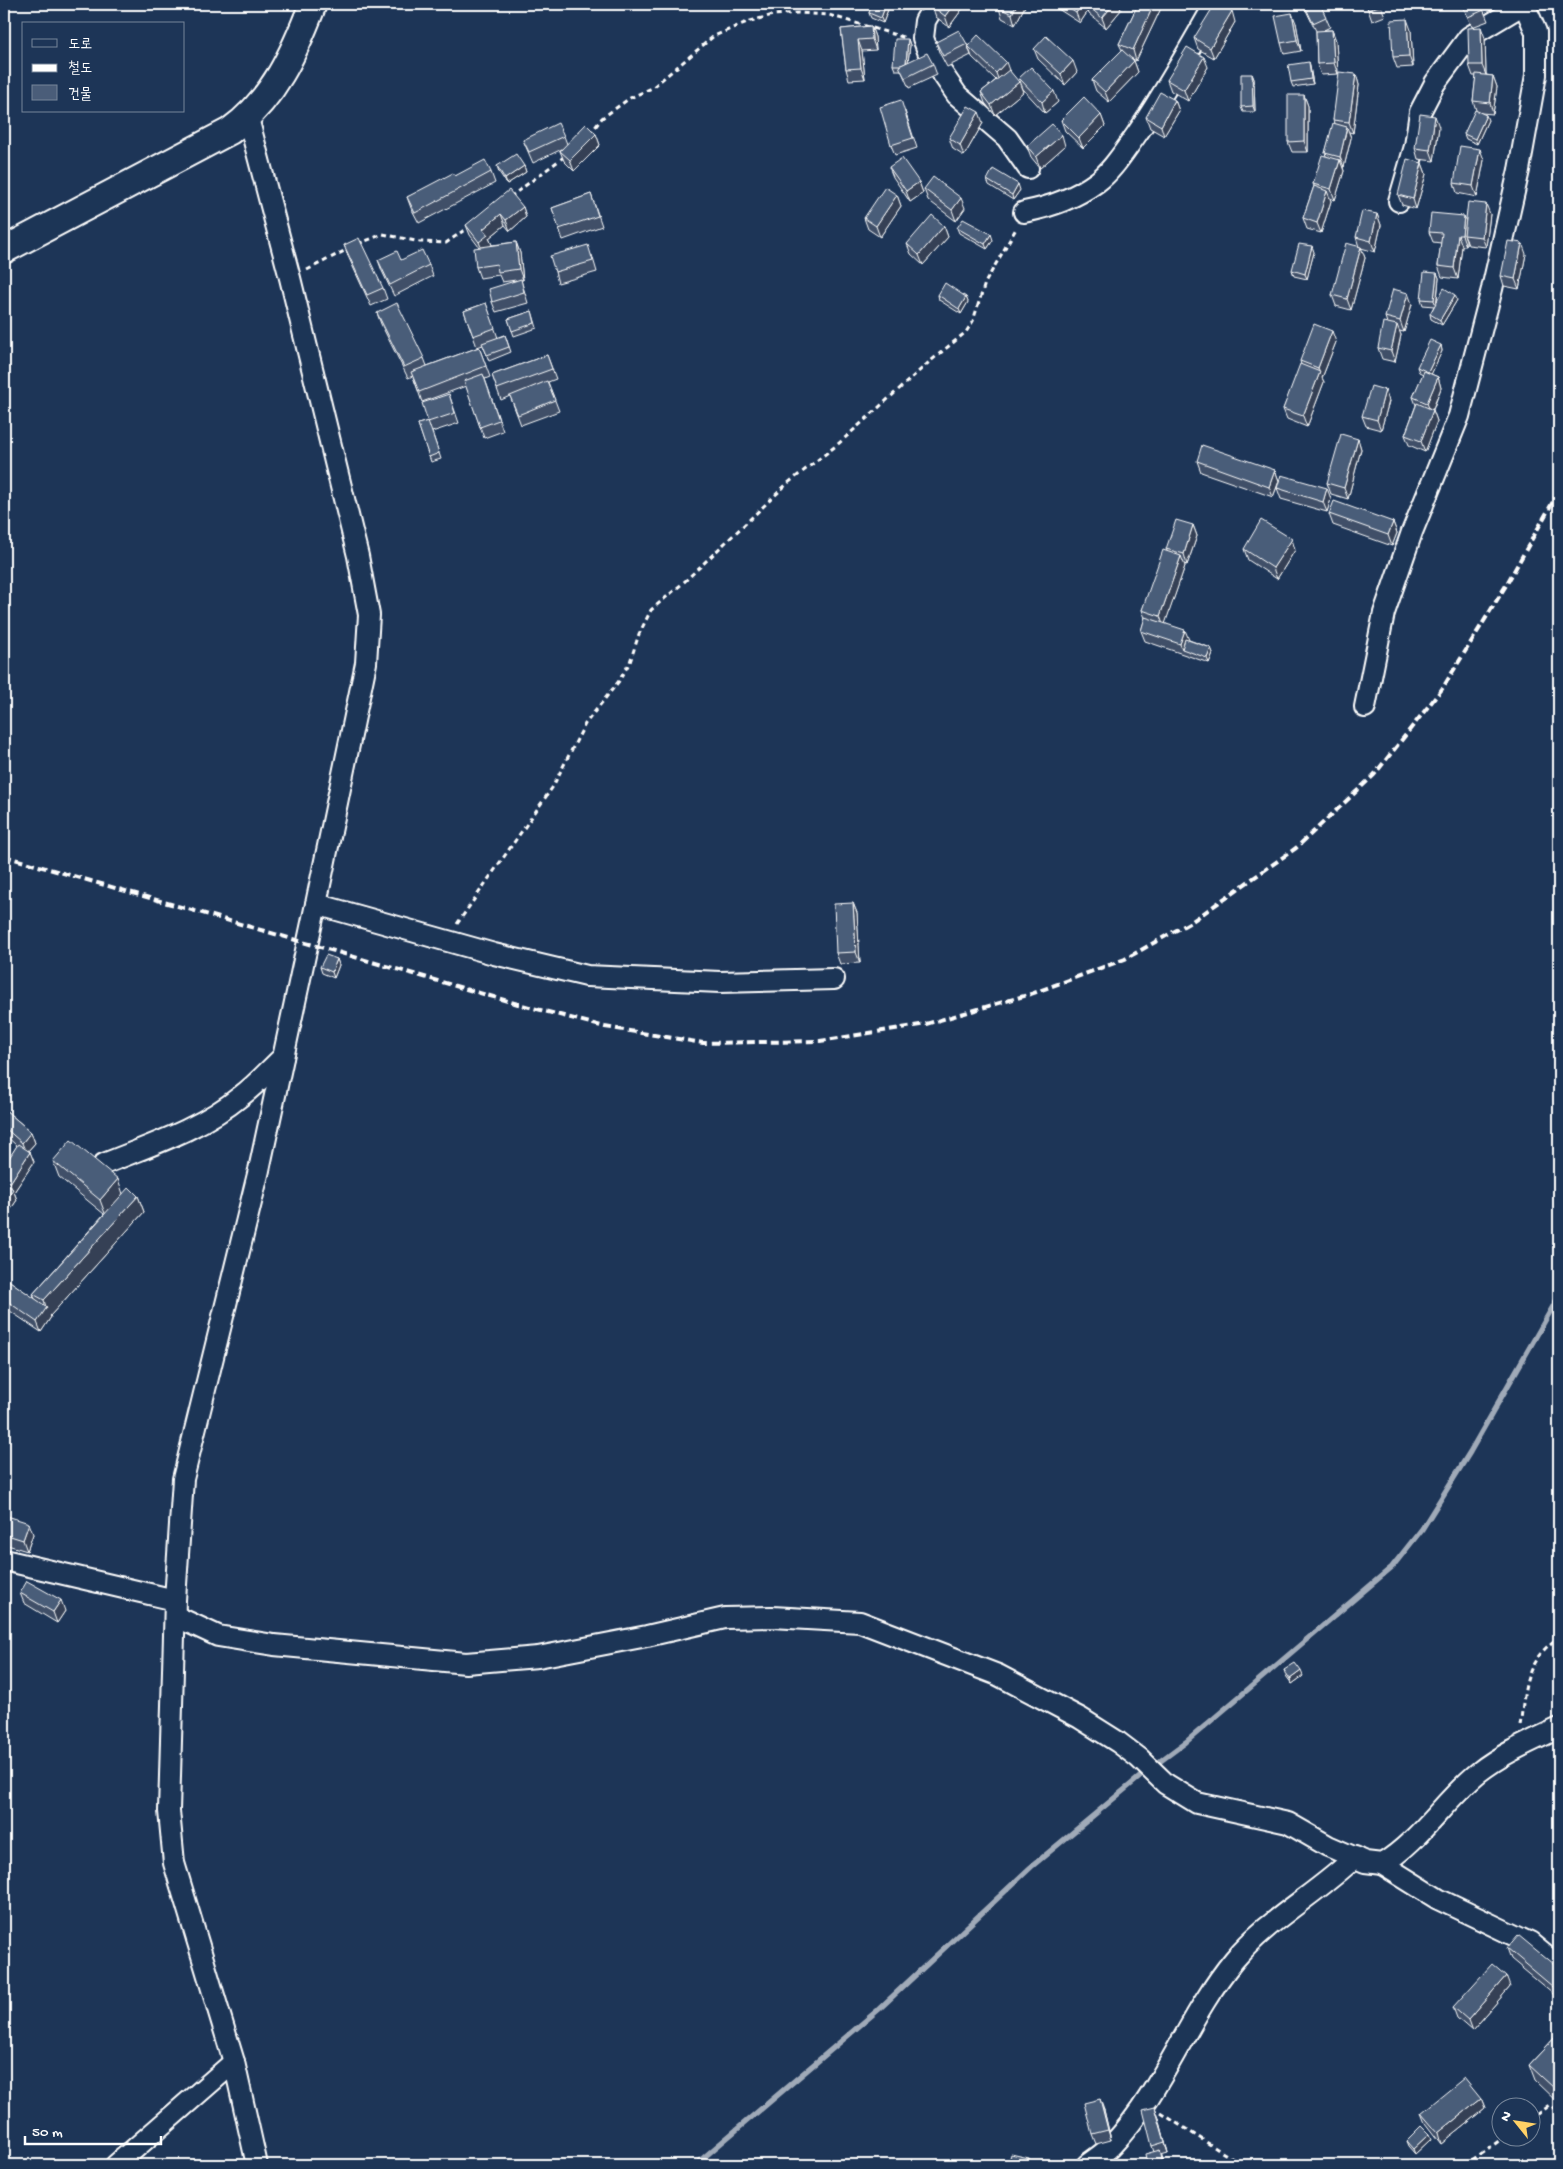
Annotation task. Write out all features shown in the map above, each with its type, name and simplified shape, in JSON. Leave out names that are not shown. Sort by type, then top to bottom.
[{"type":"main road","points":[[4,250],[230,131],[248,118],[274,89],[313,4]]},
{"type":"street","points":[[935,4],[925,21],[923,38],[929,54],[957,95],[1007,138],[1028,168]]},
{"type":"street","points":[[1024,212],[1046,208],[1072,198],[1099,181],[1118,160],[1157,105],[1215,4]]},
{"type":"street","points":[[1365,707],[1384,613],[1412,532],[1459,416],[1494,280],[1519,170],[1536,75],[1536,32],[1524,4],[1469,37],[1435,83],[1420,112],[1415,146],[1399,201]]},
{"type":"street","points":[[248,118],[290,278],[358,556],[369,615],[366,663],[316,904],[259,1170],[184,1479],[175,1608],[169,1811],[174,1863],[234,2062],[257,2165]]},
{"type":"street","points":[[316,904],[553,970],[587,976],[720,982],[834,979]]},
{"type":"street","points":[[104,1164],[176,1135],[214,1116],[241,1096],[283,1057]]},
{"type":"street","points":[[4,1560],[175,1608],[218,1636],[274,1645],[466,1663],[538,1657],[647,1636],[725,1618],[772,1617],[837,1619],[860,1622],[998,1675],[1080,1718],[1125,1748],[1166,1784],[1197,1803],[1288,1824],[1328,1846],[1355,1857],[1382,1864],[1438,1898],[1530,1943],[1559,1967]]},
{"type":"street","points":[[1382,1864],[1401,1853],[1479,1772],[1513,1750],[1559,1728]]},
{"type":"street","points":[[1087,2165],[1112,2145],[1148,2100],[1209,1996],[1233,1961],[1251,1941],[1338,1874],[1355,1857]]},
{"type":"street","points":[[116,2165],[234,2062]]},
{"type":"path","points":[[587,136],[602,118],[630,98],[652,88],[714,36],[747,22],[773,15],[798,13],[829,15],[925,45]]},
{"type":"path","points":[[506,199],[568,154]]},
{"type":"path","points":[[436,938],[453,930],[464,917],[552,788],[585,724],[630,662],[638,634],[651,610],[684,583],[788,483],[837,445],[927,364],[966,332],[973,321],[985,283],[1024,212]]},
{"type":"path","points":[[290,278],[383,234],[420,242],[446,243],[476,221]]},
{"type":"path","points":[[1513,1750],[1520,1726],[1528,1676],[1535,1659],[1559,1637]]},
{"type":"path","points":[[1148,2100],[1166,2118],[1242,2165]]},
{"type":"path","points":[[1540,2112],[1549,2105],[1559,2112]]},
{"type":"path","points":[[1465,2165],[1492,2146]]},
{"type":"building","points":[[872,4],[886,4],[881,18],[869,13]]},
{"type":"building","points":[[934,4],[954,4],[945,16],[932,6]]},
{"type":"building","points":[[1001,4],[1017,4],[1012,14],[999,8]]},
{"type":"building","points":[[1062,4],[1082,4],[1076,13]]},
{"type":"building","points":[[1086,4],[1114,4],[1102,18]]},
{"type":"building","points":[[1138,4],[1154,4],[1133,50],[1119,44]]},
{"type":"building","points":[[1215,4],[1219,4],[1232,11],[1210,48],[1194,38]]},
{"type":"building","points":[[1304,4],[1320,4],[1326,17],[1313,23]]},
{"type":"building","points":[[1366,4],[1380,4],[1381,5],[1368,10]]},
{"type":"building","points":[[1462,4],[1481,4],[1484,10],[1468,17]]},
{"type":"building","points":[[1292,13],[1297,40],[1281,43],[1275,16]]},
{"type":"building","points":[[1407,19],[1409,56],[1393,57],[1391,20]]},
{"type":"building","points":[[871,26],[872,39],[858,40],[861,68],[846,69],[841,29]]},
{"type":"building","points":[[1481,27],[1482,65],[1469,65],[1468,28]]},
{"type":"building","points":[[959,30],[967,44],[943,56],[936,42]]},
{"type":"building","points":[[1332,30],[1334,63],[1317,64],[1316,31]]},
{"type":"building","points":[[978,35],[1006,62],[996,73],[968,46]]},
{"type":"building","points":[[1046,36],[1073,61],[1061,74],[1034,49]]},
{"type":"building","points":[[895,39],[908,39],[906,63],[901,65],[893,65]]},
{"type":"building","points":[[1187,47],[1204,57],[1184,90],[1167,80]]},
{"type":"building","points":[[1122,50],[1134,61],[1105,92],[1092,80]]},
{"type":"building","points":[[927,53],[933,64],[905,78],[899,66]]},
{"type":"building","points":[[1309,62],[1311,79],[1291,82],[1288,65]]},
{"type":"building","points":[[1031,67],[1054,91],[1042,102],[1019,78]]},
{"type":"building","points":[[1009,70],[1019,82],[991,105],[981,92]]},
{"type":"building","points":[[1339,72],[1356,74],[1349,122],[1333,120]]},
{"type":"building","points":[[1241,74],[1252,74],[1253,106],[1241,107]]},
{"type":"building","points":[[1476,74],[1493,76],[1490,103],[1473,101]]},
{"type":"building","points":[[1160,92],[1175,100],[1161,126],[1146,117]]},
{"type":"building","points":[[1288,95],[1304,95],[1304,141],[1288,142]]},
{"type":"building","points":[[1084,97],[1101,115],[1079,138],[1061,120]]},
{"type":"building","points":[[901,100],[913,138],[891,145],[880,107]]},
{"type":"building","points":[[968,106],[979,112],[960,145],[949,138]]},
{"type":"building","points":[[1475,110],[1486,115],[1475,139],[1464,134]]},
{"type":"building","points":[[1420,114],[1435,116],[1430,150],[1415,148]]},
{"type":"building","points":[[558,123],[564,136],[529,152],[523,140]]},
{"type":"building","points":[[1333,123],[1347,127],[1340,157],[1325,153]]},
{"type":"building","points":[[586,124],[596,134],[570,160],[560,151]]},
{"type":"building","points":[[1052,124],[1062,135],[1036,157],[1027,146]]},
{"type":"building","points":[[1460,146],[1480,149],[1473,186],[1454,183]]},
{"type":"building","points":[[516,154],[524,166],[505,179],[497,166]]},
{"type":"building","points":[[1322,155],[1340,160],[1331,189],[1313,184]]},
{"type":"building","points":[[902,158],[919,182],[906,191],[889,167]]},
{"type":"building","points":[[1407,159],[1422,163],[1413,199],[1398,195]]},
{"type":"building","points":[[485,160],[491,172],[415,213],[407,197],[453,173],[455,176]]},
{"type":"building","points":[[993,169],[1018,184],[1012,195],[987,180]]},
{"type":"building","points":[[933,177],[961,198],[952,210],[924,189]]},
{"type":"building","points":[[1314,186],[1327,191],[1317,223],[1303,218]]},
{"type":"building","points":[[885,187],[897,195],[876,226],[864,218]]},
{"type":"building","points":[[509,190],[523,207],[506,220],[501,214],[483,229],[488,235],[479,242],[466,225]]},
{"type":"building","points":[[591,194],[598,216],[559,229],[552,208]]},
{"type":"building","points":[[1468,202],[1486,204],[1482,237],[1464,235]]},
{"type":"building","points":[[1362,211],[1377,214],[1371,241],[1356,237]]},
{"type":"building","points":[[1431,213],[1464,216],[1462,235],[1458,235],[1454,268],[1438,266],[1442,233],[1429,232]]},
{"type":"building","points":[[932,215],[944,226],[919,255],[907,244]]},
{"type":"building","points":[[963,219],[991,234],[985,244],[957,228]]},
{"type":"building","points":[[359,238],[383,288],[367,295],[344,245]]},
{"type":"building","points":[[1508,241],[1522,243],[1515,279],[1501,276]]},
{"type":"building","points":[[516,242],[519,269],[498,272],[497,264],[476,267],[474,248]]},
{"type":"building","points":[[1346,243],[1361,247],[1347,299],[1332,295]]},
{"type":"building","points":[[1299,244],[1312,246],[1305,274],[1292,270]]},
{"type":"building","points":[[588,245],[593,261],[555,272],[550,256]]},
{"type":"building","points":[[422,250],[429,265],[390,285],[378,260],[397,251],[401,260]]},
{"type":"building","points":[[1424,272],[1437,273],[1434,300],[1421,299]]},
{"type":"building","points":[[521,279],[524,292],[492,302],[489,289]]},
{"type":"building","points":[[945,283],[966,297],[959,309],[938,295]]},
{"type":"building","points":[[1444,288],[1455,295],[1440,320],[1430,314]]},
{"type":"building","points":[[1393,289],[1408,293],[1400,321],[1385,317]]},
{"type":"building","points":[[397,303],[424,358],[404,367],[377,313]]},
{"type":"building","points":[[486,303],[495,328],[473,336],[464,311]]},
{"type":"building","points":[[532,311],[535,323],[512,331],[508,319]]},
{"type":"building","points":[[1383,322],[1397,325],[1391,351],[1378,348]]},
{"type":"building","points":[[1314,324],[1332,331],[1318,368],[1300,361]]},
{"type":"building","points":[[505,335],[509,347],[487,355],[482,343]]},
{"type":"building","points":[[1430,340],[1441,345],[1428,372],[1417,367]]},
{"type":"building","points":[[479,347],[486,366],[419,392],[411,372]]},
{"type":"building","points":[[547,355],[552,369],[497,389],[492,375]]},
{"type":"building","points":[[1300,364],[1320,372],[1303,416],[1283,409]]},
{"type":"building","points":[[1424,371],[1438,377],[1427,403],[1413,397]]},
{"type":"building","points":[[483,374],[499,420],[480,427],[464,381]]},
{"type":"building","points":[[547,381],[555,400],[518,415],[510,396]]},
{"type":"building","points":[[1371,386],[1385,390],[1377,420],[1362,416]]},
{"type":"building","points":[[449,394],[455,413],[428,422],[422,403]]},
{"type":"building","points":[[1417,403],[1433,410],[1421,441],[1405,435]]},
{"type":"building","points":[[428,421],[439,453],[429,457],[418,424]]},
{"type":"building","points":[[1341,434],[1358,439],[1344,488],[1327,483]]},
{"type":"building","points":[[1202,445],[1275,470],[1269,487],[1197,461]]},
{"type":"building","points":[[1281,475],[1327,488],[1323,502],[1277,488]]},
{"type":"building","points":[[1334,501],[1393,522],[1388,535],[1329,514]]},
{"type":"building","points":[[1176,520],[1193,525],[1184,554],[1166,549]]},
{"type":"building","points":[[1261,520],[1292,539],[1273,568],[1244,549]]},
{"type":"building","points":[[1163,550],[1181,556],[1160,616],[1142,610]]},
{"type":"building","points":[[1145,617],[1185,630],[1180,644],[1141,631]]},
{"type":"building","points":[[1185,639],[1211,648],[1207,658],[1182,649]]},
{"type":"building","points":[[853,903],[856,952],[836,953],[834,904]]},
{"type":"building","points":[[326,955],[337,959],[332,972],[320,967]]},
{"type":"building","points":[[4,1109],[31,1132],[22,1143],[4,1127]]},
{"type":"building","points":[[71,1140],[118,1179],[100,1200],[53,1161]]},
{"type":"building","points":[[18,1144],[30,1152],[10,1183],[4,1179],[4,1166]]},
{"type":"building","points":[[4,1183],[13,1189],[4,1203]]},
{"type":"building","points":[[129,1187],[138,1196],[44,1300],[33,1294]]},
{"type":"building","points":[[4,1277],[47,1307],[37,1322],[4,1299]]},
{"type":"building","points":[[4,1515],[29,1523],[23,1540],[4,1534]]},
{"type":"building","points":[[27,1581],[61,1600],[53,1612],[20,1593]]},
{"type":"building","points":[[1295,1663],[1301,1671],[1290,1679],[1284,1670]]},
{"type":"building","points":[[1518,1935],[1559,1969],[1559,1992],[1507,1948]]},
{"type":"building","points":[[1492,1964],[1506,1976],[1468,2020],[1453,2007]]},
{"type":"building","points":[[1559,2033],[1559,2082],[1554,2088],[1529,2065]]},
{"type":"building","points":[[1464,2078],[1481,2099],[1438,2133],[1421,2113]]},
{"type":"building","points":[[1100,2099],[1108,2130],[1092,2134],[1084,2103]]},
{"type":"building","points":[[1155,2107],[1165,2142],[1152,2146],[1143,2110]]},
{"type":"building","points":[[1421,2126],[1429,2134],[1413,2149],[1406,2141]]},
{"type":"building","points":[[1160,2150],[1163,2165],[1147,2165],[1145,2154]]},
{"type":"building","points":[[1011,2154],[1029,2158],[1027,2165],[1008,2165]]},
{"type":"waterway","points":[[1155,1765],[1186,1742],[1392,1567],[1422,1529],[1470,1452],[1559,1296]]},
{"type":"waterway","points":[[695,2165],[878,2010],[1031,1867],[1141,1776]]},
{"type":"railway","points":[[4,856],[518,1004],[605,1027],[703,1043],[820,1041],[926,1024],[1031,994],[1125,959],[1191,922],[1296,848],[1374,775],[1442,689],[1505,587],[1559,491]]}]
